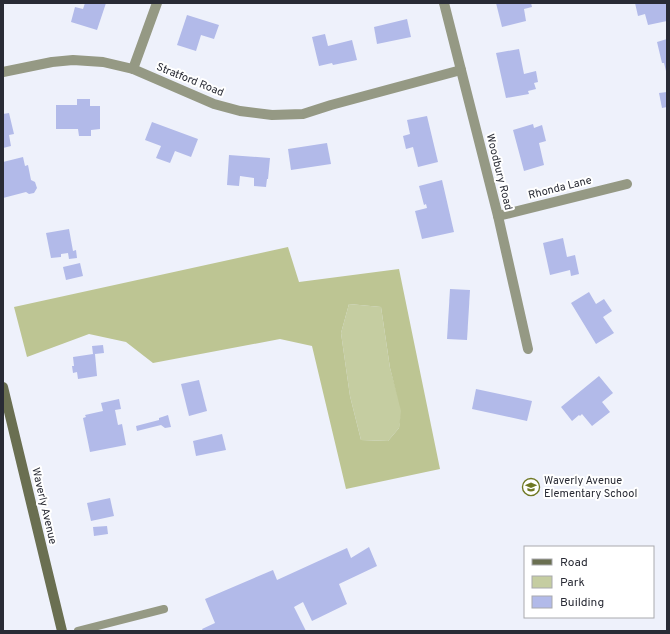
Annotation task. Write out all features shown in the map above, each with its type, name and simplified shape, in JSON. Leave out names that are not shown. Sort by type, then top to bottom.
[{"type":"street","points":[[133,69],[157,3]]},
{"type":"street","name":"Woodbury Road","points":[[444,3],[498,216],[528,349]]},
{"type":"street","name":"Stratford Road","points":[[3,72],[52,62],[73,60],[103,62],[133,69],[214,104],[272,115],[303,114],[461,70]]},
{"type":"street","name":"Rhonda Lane","points":[[498,216],[627,184]]},
{"type":"street","name":"Waverly Avenue","points":[[3,387],[62,631]]},
{"type":"lane","points":[[78,631],[164,609]]},
{"type":"green space","points":[[288,247],[299,282],[399,269],[440,469],[346,489],[312,346],[280,339],[153,363],[126,342],[89,334],[27,357],[14,307]],"holes":[[[349,304],[381,307],[390,368],[401,411],[399,428],[388,441],[361,440],[350,396],[341,333]]]},
{"type":"green space","points":[[349,304],[381,307],[390,368],[402,411],[399,428],[388,441],[361,440],[350,396],[341,333]]},
{"type":"building","points":[[85,3],[106,3],[97,30],[71,22],[75,7],[83,9]]},
{"type":"building","points":[[496,3],[531,3],[532,7],[524,9],[526,21],[502,27]]},
{"type":"building","points":[[635,3],[667,3],[667,21],[648,25],[645,14],[638,16]]},
{"type":"building","points":[[187,15],[219,25],[214,39],[201,35],[196,51],[177,45]]},
{"type":"building","points":[[407,19],[411,37],[377,44],[374,27]]},
{"type":"building","points":[[325,34],[328,46],[352,40],[357,60],[319,66],[312,37]]},
{"type":"building","points":[[667,39],[666,71],[664,63],[662,63],[657,42]]},
{"type":"building","points":[[519,49],[524,74],[536,71],[538,82],[534,83],[536,89],[528,91],[529,94],[506,98],[496,53]]},
{"type":"building","points":[[667,92],[667,107],[662,108],[659,93]]},
{"type":"building","points":[[77,99],[90,99],[90,106],[100,106],[100,129],[91,130],[91,136],[79,136],[78,129],[56,129],[56,105],[77,105]]},
{"type":"building","points":[[9,113],[14,134],[9,135],[11,146],[3,148],[3,114]]},
{"type":"building","points":[[427,116],[438,162],[418,167],[413,147],[406,149],[403,136],[410,134],[407,120]]},
{"type":"building","points":[[152,122],[198,139],[191,157],[175,151],[170,163],[156,158],[161,146],[145,140]]},
{"type":"building","points":[[533,124],[534,128],[542,125],[546,141],[539,143],[544,165],[524,171],[513,130]]},
{"type":"building","points":[[327,143],[331,164],[291,170],[288,149]]},
{"type":"building","points":[[229,155],[270,158],[266,187],[254,186],[254,178],[240,176],[239,186],[227,185]]},
{"type":"building","points":[[23,157],[25,166],[28,165],[31,180],[35,182],[37,188],[34,193],[29,194],[26,192],[3,198],[3,162]]},
{"type":"building","points":[[442,180],[454,232],[422,239],[415,211],[427,208],[426,204],[424,205],[419,186]]},
{"type":"building","points":[[69,229],[73,251],[76,250],[77,258],[69,259],[68,253],[61,254],[61,257],[51,258],[46,233]]},
{"type":"building","points":[[563,238],[567,257],[575,255],[579,274],[571,276],[570,270],[550,275],[543,243]]},
{"type":"building","points":[[80,263],[83,276],[66,280],[63,267]]},
{"type":"building","points":[[450,289],[470,290],[467,340],[447,339]]},
{"type":"building","points":[[589,292],[596,304],[604,299],[612,311],[603,317],[614,333],[596,344],[571,303]]},
{"type":"building","points":[[103,345],[104,353],[95,354],[97,376],[78,379],[77,372],[73,373],[73,357],[93,354],[92,346]]},
{"type":"building","points":[[599,376],[613,393],[602,402],[610,412],[592,426],[582,414],[572,421],[561,407]]},
{"type":"building","points":[[199,380],[207,411],[189,416],[181,384]]},
{"type":"building","points":[[476,389],[532,401],[527,421],[472,409]]},
{"type":"building","points":[[119,399],[121,409],[115,410],[118,425],[122,424],[126,445],[90,452],[83,418],[86,417],[85,415],[103,411],[101,403]]},
{"type":"building","points":[[168,415],[171,427],[165,428],[161,425],[137,431],[136,426],[159,420],[159,418]]},
{"type":"building","points":[[222,434],[226,450],[196,456],[193,441]]},
{"type":"building","points":[[110,498],[114,516],[91,521],[87,503]]},
{"type":"building","points":[[107,526],[108,534],[94,536],[93,527]]},
{"type":"building","points":[[369,547],[377,566],[339,584],[347,604],[312,621],[303,602],[294,607],[306,631],[203,631],[202,629],[215,623],[205,599],[273,570],[277,580],[347,548],[351,558]]},
{"type":"place","name":"Waverly Avenue Elementary School","points":[[531,487]]}]
